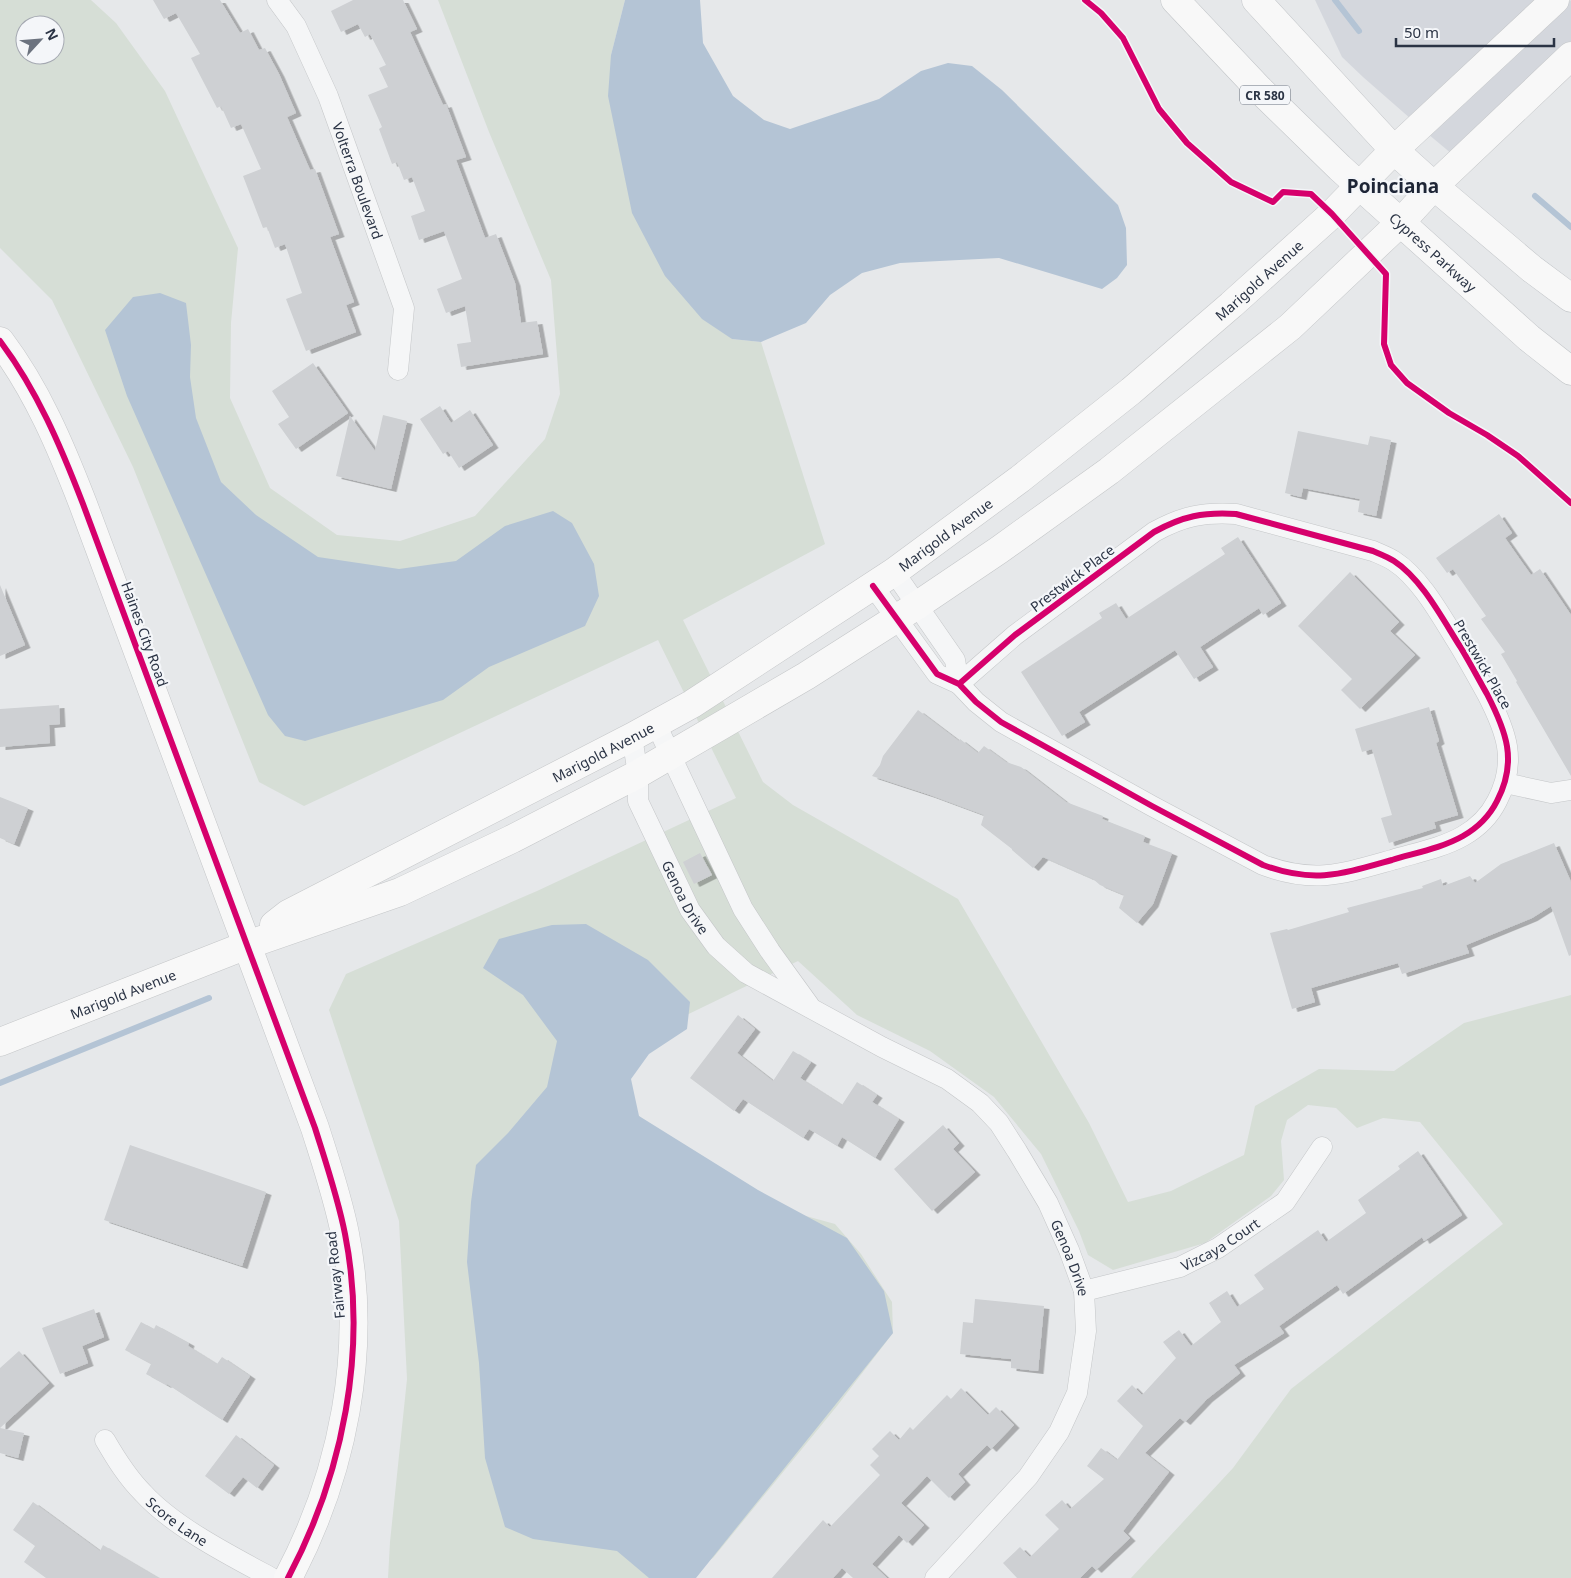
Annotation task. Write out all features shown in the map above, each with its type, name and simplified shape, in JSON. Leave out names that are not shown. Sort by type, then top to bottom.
[{"type":"main road","name":"Cypress Parkway","points":[[1175,0],[1259,88],[1359,186],[1530,338],[1571,371]]},
{"type":"main road","points":[[1256,0],[1394,150],[1532,269],[1571,298]]},
{"type":"main road","name":"Marigold Avenue","points":[[247,945],[288,914],[632,737],[692,704],[883,579],[1020,479],[1131,391],[1231,305],[1332,214],[1394,150],[1554,0]]},
{"type":"main road","name":"Marigold Avenue","points":[[0,1042],[247,945],[400,892],[512,839],[638,774],[806,676],[906,613],[999,550],[1109,471],[1290,327],[1400,223],[1434,186],[1571,56]]},
{"type":"main road","name":"Haines City Road","points":[[0,341],[38,401],[65,457],[247,945]]},
{"type":"main road","name":"Fairway Road","points":[[247,945],[328,1166],[345,1235],[352,1291],[352,1354],[349,1391],[342,1430],[322,1505],[308,1539],[288,1578]]},
{"type":"street","name":"Volterra Boulevard","points":[[278,0],[296,26],[328,96],[404,308],[398,370]]},
{"type":"street","name":"Prestwick Place","points":[[883,579],[906,613],[937,674],[959,684],[976,702],[1001,722],[1169,815],[1263,865],[1282,872],[1311,876],[1332,876],[1452,842],[1476,827],[1487,817],[1499,798],[1505,783],[1509,764],[1508,749],[1501,721],[1470,663],[1436,608],[1412,577],[1394,562],[1373,551],[1236,514],[1214,513],[1193,515],[1172,522],[1154,532],[1015,635],[959,684]]},
{"type":"street","name":"Genoa Drive","points":[[656,724],[742,909],[811,1009]]},
{"type":"street","name":"Genoa Drive","points":[[632,737],[638,774],[638,801],[690,910],[716,946],[746,973],[882,1047],[947,1079],[980,1103],[999,1123],[1048,1203],[1069,1250],[1084,1291],[1086,1331],[1078,1393],[1059,1432],[1028,1477],[935,1578]]},
{"type":"street","points":[[1505,783],[1551,793],[1571,790]]},
{"type":"street","name":"Vizcaya Court","points":[[1084,1291],[1180,1267],[1218,1248],[1285,1202],[1322,1147]]},
{"type":"street","name":"Score Lane","points":[[104,1440],[122,1469],[144,1495],[160,1509],[195,1534],[272,1578]]},
{"type":"shaded area","points":[[0,0],[91,0],[116,23],[165,91],[238,248],[231,323],[230,398],[270,488],[337,535],[400,541],[475,516],[545,439],[560,394],[551,280],[489,132],[438,0],[625,0],[611,55],[732,339],[761,342],[825,544],[683,620],[763,782],[793,805],[958,899],[1089,1123],[1128,1202],[1171,1191],[1244,1155],[1255,1106],[1319,1069],[1394,1071],[1464,1023],[1571,995],[1571,1578],[1131,1578],[1233,1468],[1291,1389],[1503,1224],[1420,1122],[1383,1118],[1357,1128],[1336,1108],[1308,1105],[1287,1120],[1281,1141],[1284,1180],[1271,1196],[1205,1243],[1113,1270],[1088,1255],[1079,1231],[1041,1154],[994,1097],[930,1051],[857,1015],[798,961],[668,1024],[623,1060],[630,1108],[677,1150],[766,1205],[835,1224],[861,1254],[892,1302],[893,1333],[837,1406],[713,1558],[683,1575],[683,1578],[388,1578],[407,1379],[399,1221],[329,1010],[346,974],[537,891],[736,798],[658,640],[304,806],[259,782],[133,467],[52,300],[0,248]]},
{"type":"shaded area","points":[[1315,0],[1538,0],[1411,119],[1342,57]]},
{"type":"shaded area","points":[[1571,0],[1571,41],[1452,154],[1428,134]]},
{"type":"water","points":[[625,0],[700,0],[703,43],[733,96],[764,120],[790,129],[879,99],[921,71],[948,63],[972,66],[1002,90],[1118,205],[1126,228],[1127,265],[1117,278],[1102,289],[999,258],[900,263],[862,273],[830,295],[806,323],[761,342],[732,339],[702,319],[665,276],[632,213],[608,96],[611,55]]},
{"type":"water","points":[[160,293],[186,303],[191,345],[190,377],[196,418],[221,482],[256,515],[318,557],[399,569],[456,561],[505,526],[553,511],[572,523],[594,564],[599,596],[585,626],[489,667],[443,700],[305,741],[285,736],[268,715],[127,396],[105,330],[133,297]]},
{"type":"water","points":[[586,924],[648,960],[690,1002],[687,1029],[649,1054],[631,1079],[639,1116],[758,1190],[847,1238],[884,1291],[893,1333],[696,1578],[649,1578],[617,1551],[533,1539],[505,1527],[485,1458],[479,1363],[467,1262],[471,1202],[476,1165],[508,1133],[547,1087],[557,1041],[523,995],[483,968],[499,939],[552,925]]},
{"type":"building","points":[[153,0],[220,0],[240,33],[248,29],[259,50],[265,48],[296,113],[287,117],[310,170],[315,169],[339,234],[330,237],[354,302],[346,305],[356,332],[306,351],[286,299],[302,293],[285,244],[275,248],[267,227],[263,228],[243,176],[261,169],[241,124],[231,128],[221,106],[217,108],[191,58],[200,54],[176,13],[164,19]]},
{"type":"building","points":[[353,0],[403,0],[417,29],[410,32],[443,105],[446,104],[466,157],[456,160],[485,238],[496,234],[515,283],[521,323],[537,321],[543,354],[461,367],[457,344],[471,342],[465,306],[446,313],[437,289],[462,279],[444,231],[419,240],[411,216],[425,211],[412,177],[404,180],[397,162],[392,164],[379,129],[382,127],[368,95],[388,87],[379,68],[386,65],[370,34],[365,37],[358,24],[341,32],[331,11]]},
{"type":"building","points":[[313,363],[348,413],[296,449],[278,424],[289,417],[272,391]]},
{"type":"building","points":[[440,406],[451,423],[470,410],[493,445],[459,468],[448,451],[443,454],[420,419]]},
{"type":"building","points":[[383,415],[407,421],[391,489],[336,476],[350,416],[375,451]]},
{"type":"building","points":[[1298,431],[1368,445],[1370,436],[1391,440],[1376,516],[1358,512],[1360,499],[1303,488],[1301,497],[1285,493]]},
{"type":"building","points":[[1499,514],[1512,533],[1505,538],[1531,575],[1540,569],[1571,615],[1571,776],[1501,654],[1505,652],[1481,619],[1486,616],[1453,569],[1447,573],[1436,558]]},
{"type":"building","points":[[1238,537],[1281,603],[1263,615],[1259,608],[1200,647],[1213,667],[1194,679],[1175,650],[1079,712],[1085,722],[1062,736],[1021,672],[1102,618],[1099,613],[1116,603],[1126,619],[1225,554],[1221,548]]},
{"type":"building","points":[[1350,572],[1399,622],[1390,631],[1415,655],[1360,709],[1341,690],[1352,679],[1298,626]]},
{"type":"building","points":[[0,585],[25,645],[0,656]]},
{"type":"building","points":[[59,705],[60,724],[49,725],[50,743],[0,747],[0,709]]},
{"type":"building","points":[[1429,707],[1439,741],[1436,743],[1458,815],[1434,822],[1436,828],[1389,843],[1381,818],[1392,815],[1372,749],[1362,752],[1355,729]]},
{"type":"building","points":[[918,710],[978,753],[984,746],[1006,762],[1021,767],[1066,802],[1103,816],[1102,819],[1145,836],[1143,842],[1172,853],[1153,904],[1137,923],[1119,908],[1124,895],[1043,857],[1033,868],[981,825],[984,815],[872,776],[880,765],[883,756]]},
{"type":"building","points":[[0,797],[28,808],[14,844],[0,838]]},
{"type":"building","points":[[1554,843],[1571,882],[1571,955],[1569,956],[1551,906],[1532,918],[1466,945],[1469,953],[1402,974],[1398,963],[1311,988],[1315,1002],[1292,1009],[1270,933],[1288,930],[1349,912],[1347,908],[1423,888],[1422,886],[1441,879],[1443,886],[1470,876],[1475,883],[1501,864]]},
{"type":"building","points":[[700,853],[712,875],[694,884],[683,862]]},
{"type":"building","points":[[738,1015],[755,1029],[737,1053],[773,1081],[793,1051],[811,1062],[800,1078],[842,1105],[857,1082],[877,1095],[872,1102],[899,1119],[875,1158],[842,1137],[837,1146],[809,1129],[803,1138],[743,1099],[734,1111],[690,1078]]},
{"type":"building","points":[[943,1125],[959,1143],[953,1149],[975,1172],[932,1211],[894,1169]]},
{"type":"building","points":[[130,1145],[266,1192],[242,1266],[104,1220]]},
{"type":"building","points":[[1418,1151],[1462,1215],[1424,1241],[1422,1237],[1343,1294],[1337,1285],[1279,1326],[1284,1333],[1234,1365],[1240,1373],[1207,1399],[1185,1422],[1180,1418],[1145,1453],[1169,1472],[1123,1531],[1130,1538],[1096,1570],[1092,1566],[1080,1578],[1017,1578],[1003,1563],[1020,1547],[1030,1557],[1059,1529],[1045,1515],[1062,1500],[1070,1509],[1104,1479],[1087,1466],[1101,1448],[1117,1460],[1143,1426],[1117,1401],[1132,1385],[1142,1395],[1176,1358],[1163,1342],[1179,1330],[1191,1346],[1221,1322],[1209,1303],[1227,1291],[1237,1307],[1264,1289],[1254,1275],[1318,1230],[1326,1242],[1366,1213],[1358,1200],[1400,1169],[1398,1166]]},
{"type":"building","points":[[975,1299],[1044,1306],[1038,1371],[1011,1368],[1011,1359],[960,1354],[963,1322],[973,1323]]},
{"type":"building","points":[[94,1309],[104,1337],[82,1346],[88,1363],[60,1374],[42,1328]]},
{"type":"building","points":[[141,1322],[154,1329],[156,1325],[189,1343],[188,1346],[217,1364],[222,1357],[250,1376],[222,1420],[167,1384],[146,1374],[151,1364],[125,1350]]},
{"type":"building","points":[[19,1351],[49,1383],[0,1428],[0,1368]]},
{"type":"building","points":[[961,1388],[988,1415],[996,1407],[1014,1425],[991,1449],[987,1445],[958,1474],[965,1482],[949,1498],[927,1476],[901,1503],[924,1525],[907,1543],[899,1535],[872,1564],[887,1578],[853,1578],[842,1568],[833,1578],[772,1578],[823,1520],[830,1527],[880,1475],[870,1465],[879,1456],[872,1449],[890,1431],[899,1440],[910,1427],[913,1430],[947,1395],[951,1399]]},
{"type":"building","points":[[0,1428],[24,1433],[18,1458],[0,1453]]},
{"type":"building","points":[[236,1435],[274,1465],[257,1488],[243,1477],[229,1494],[205,1476]]},
{"type":"building","points":[[33,1502],[100,1551],[103,1545],[159,1578],[46,1578],[24,1562],[35,1546],[13,1530]]},
{"type":"waterway","points":[[1335,0],[1359,31]]},
{"type":"waterway","points":[[1535,196],[1571,227]]},
{"type":"waterway","points":[[0,1083],[209,998]]},
{"type":"cycle path","points":[[1085,0],[1101,13],[1123,38],[1159,109],[1187,143],[1231,182],[1273,202],[1283,192],[1311,194],[1332,214],[1386,274],[1384,344],[1391,365],[1407,383],[1449,413],[1518,456],[1571,503]]},
{"type":"cycle path","points":[[0,341],[37,399],[66,461],[83,504],[315,1128],[332,1181],[342,1221],[351,1278],[354,1322],[352,1366],[346,1410],[336,1454],[323,1497],[307,1538],[288,1578]]},
{"type":"cycle path","points":[[873,586],[937,674],[959,684],[976,702],[1001,722],[1152,806],[1263,865],[1281,871],[1313,875],[1343,873],[1446,844],[1463,836],[1483,821],[1497,801],[1507,773],[1507,746],[1500,721],[1461,648],[1414,578],[1392,560],[1373,551],[1236,514],[1194,516],[1174,522],[1154,532],[1015,635],[959,684]]},
{"type":"district","name":"Poinciana","points":[[1393,186]]}]
